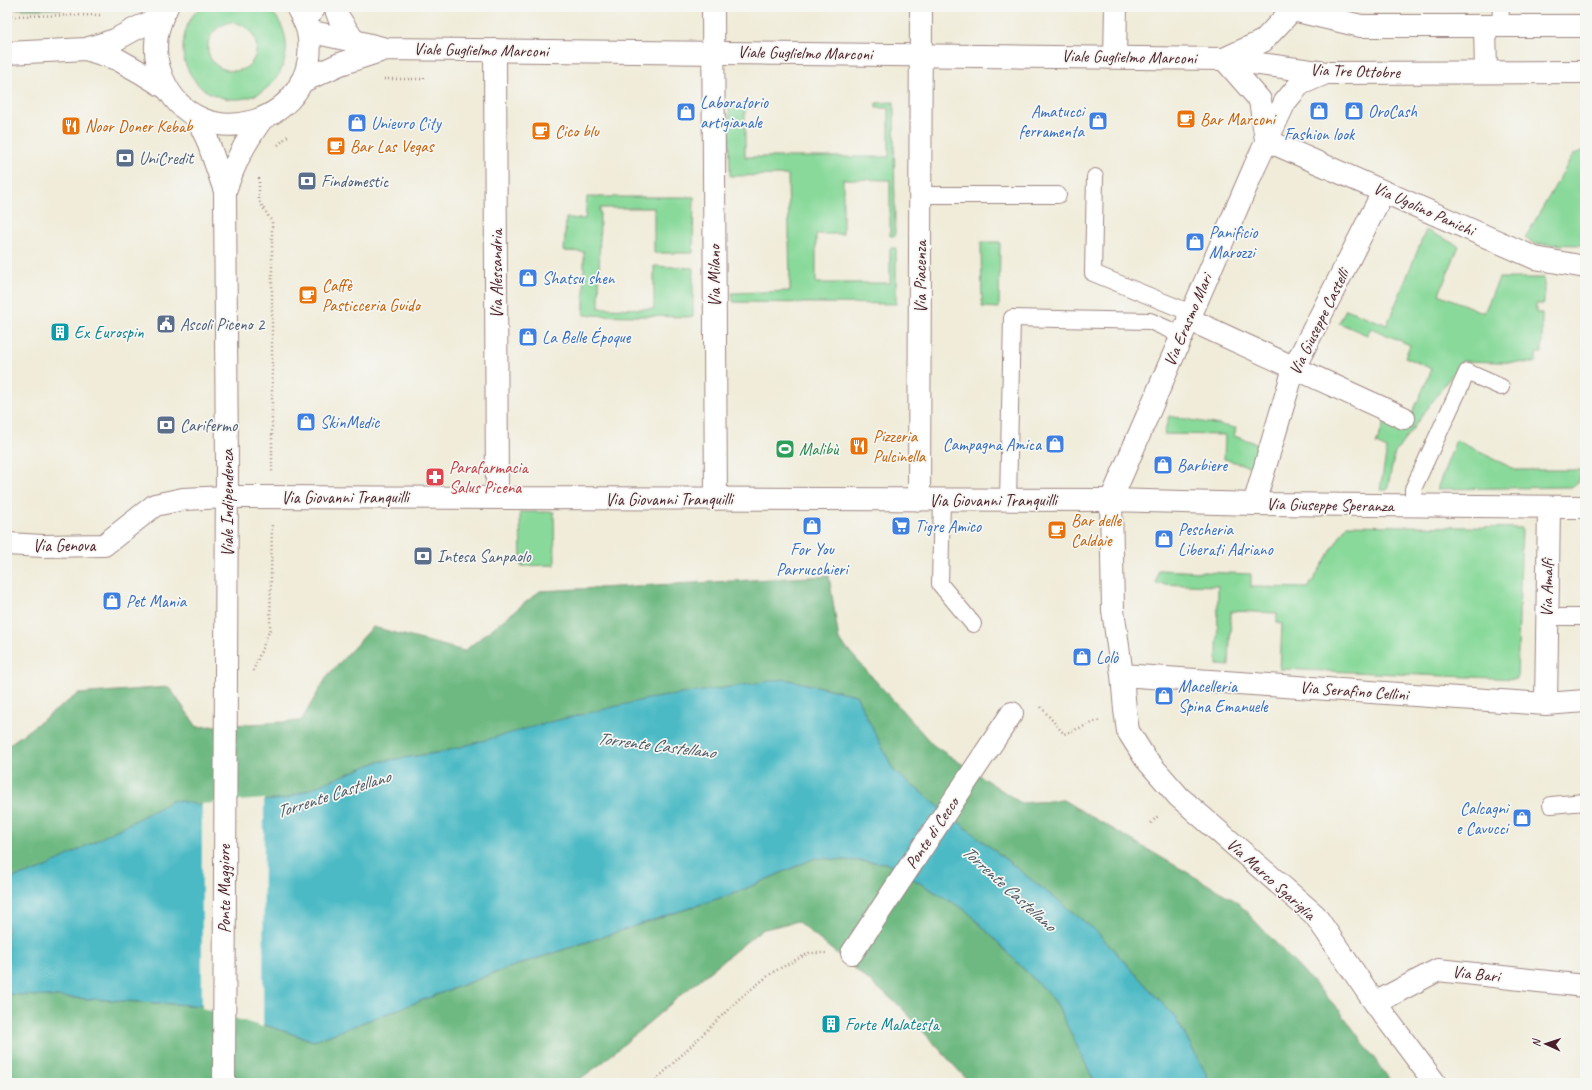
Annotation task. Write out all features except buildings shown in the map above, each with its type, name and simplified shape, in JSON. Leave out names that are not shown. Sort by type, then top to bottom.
[{"type":"street","points":[[335,7],[339,18],[354,41]]},
{"type":"street","name":"Via Milano","points":[[713,7],[712,52],[716,499]]},
{"type":"street","name":"Via Piacenza","points":[[920,500],[921,7]]},
{"type":"street","points":[[1116,7],[1116,57]]},
{"type":"street","points":[[1266,140],[1260,100],[1224,59],[1263,41],[1294,9],[1361,26],[1495,19],[1585,26]]},
{"type":"street","points":[[7,52],[86,49],[115,40],[164,12]]},
{"type":"street","name":"Viale Indipendenza","points":[[164,12],[155,41],[157,66],[166,88],[179,104],[196,116],[217,124],[240,125],[262,119],[282,106],[302,82],[309,54],[306,17]]},
{"type":"street","name":"Viale Guglielmo Marconi","points":[[306,17],[354,41],[386,49],[920,54],[1224,59]]},
{"type":"street","points":[[1486,72],[1495,19]]},
{"type":"street","points":[[86,49],[117,59],[166,88]]},
{"type":"street","name":"Viale Guglielmo Marconi","points":[[302,82],[340,64],[386,49]]},
{"type":"street","name":"Via Alessandria","points":[[495,50],[497,498]]},
{"type":"street","name":"Via Tre Ottobre","points":[[1224,59],[1326,73],[1585,72]]},
{"type":"street","name":"Via Erasmo Mari","points":[[1111,500],[1266,140],[1285,102],[1300,84],[1326,73]]},
{"type":"street","name":"Viale Indipendenza","points":[[196,116],[207,139],[225,191],[227,497],[225,695]]},
{"type":"street","name":"Viale Indipendenza","points":[[225,191],[233,167],[245,143],[262,119]]},
{"type":"street","name":"Via Ugolino Panichi","points":[[1266,140],[1535,258],[1585,267]]},
{"type":"street","name":"Via Giuseppe Castelli","points":[[1254,504],[1294,368],[1383,192]]},
{"type":"street","points":[[1187,322],[1294,368],[1404,418]]},
{"type":"street","name":"Via Giovanni Tranquilli","points":[[227,497],[1111,500]]},
{"type":"street","name":"Via Genova","points":[[7,544],[43,546],[104,545],[155,505],[184,499],[227,497]]},
{"type":"street","name":"Via Giuseppe Speranza","points":[[1111,500],[1254,504],[1549,507]]},
{"type":"street","name":"Via Marco Sgariglia","points":[[1111,500],[1113,610],[1128,731],[1145,758],[1179,797],[1315,915],[1375,1003],[1435,1083]]},
{"type":"street","points":[[1549,507],[1585,507]]},
{"type":"street","name":"Via Amalfi","points":[[1546,704],[1549,507]]},
{"type":"street","name":"Via Serafino Cellini","points":[[1122,675],[1546,704],[1585,701]]},
{"type":"street","name":"Ponte Maggiore","points":[[224,1083],[225,695]]},
{"type":"street","name":"Ponte di Cecco","points":[[852,954],[1012,713]]},
{"type":"street","name":"Via Bari","points":[[1375,1003],[1438,970],[1585,986]]},
{"type":"lane","points":[[1094,177],[1093,273],[1187,322]]},
{"type":"lane","points":[[920,195],[1058,195]]},
{"type":"lane","points":[[1008,500],[1012,318],[1187,322]]},
{"type":"lane","points":[[1413,506],[1412,489],[1467,372],[1501,387]]},
{"type":"lane","points":[[942,500],[940,584],[974,624]]},
{"type":"lane","points":[[1547,617],[1585,616]]},
{"type":"lane","points":[[1551,805],[1585,802]]},
{"type":"path","points":[[7,16],[108,15]]},
{"type":"path","name":"Viale Guglielmo Marconi","points":[[380,79],[424,79],[425,71]]},
{"type":"path","points":[[275,148],[291,132]]},
{"type":"path","points":[[259,172],[259,201],[272,222],[272,472]]},
{"type":"path","points":[[253,672],[270,629],[272,516]]},
{"type":"path","points":[[1041,707],[1064,734],[1125,710]]},
{"type":"path","points":[[653,1083],[740,998],[773,972],[809,953],[852,954]]},
{"type":"green space","points":[[7,7],[63,7],[63,9],[7,9]]},
{"type":"green space","points":[[201,7],[267,7],[280,22],[286,39],[286,56],[280,72],[270,85],[257,94],[240,99],[216,96],[197,84],[186,66],[183,50],[187,26],[196,11]],"holes":[[[232,22],[244,26],[252,33],[256,42],[256,51],[253,60],[247,67],[238,70],[227,70],[218,66],[210,58],[208,49],[208,43],[213,33],[221,26]]]},
{"type":"green space","points":[[894,102],[895,236],[890,236],[890,180],[843,179],[843,234],[816,234],[816,283],[890,283],[890,248],[896,248],[896,304],[733,302],[732,293],[790,291],[788,175],[730,176],[729,103],[757,103],[756,108],[745,108],[745,157],[889,157],[889,108],[876,108],[876,103]]},
{"type":"green space","points":[[1581,151],[1585,151],[1583,245],[1535,244],[1525,238],[1573,155]]},
{"type":"green space","points":[[587,197],[694,197],[693,253],[654,253],[654,208],[600,208],[599,308],[654,309],[654,266],[693,268],[693,317],[584,315],[584,252],[564,251],[566,218],[585,219]]},
{"type":"green space","points":[[1426,230],[1459,246],[1439,294],[1484,313],[1499,278],[1544,278],[1544,304],[1536,304],[1536,313],[1542,313],[1542,353],[1536,353],[1536,363],[1462,361],[1395,453],[1387,490],[1380,490],[1387,449],[1376,444],[1387,417],[1407,425],[1432,369],[1405,357],[1410,345],[1371,328],[1367,335],[1339,323],[1346,309],[1387,325]]},
{"type":"green space","points":[[981,242],[1000,242],[999,308],[982,307]]},
{"type":"green space","points":[[1169,416],[1236,428],[1234,436],[1263,445],[1255,468],[1224,459],[1225,435],[1164,434]]},
{"type":"green space","points":[[1456,440],[1516,470],[1583,470],[1578,483],[1570,487],[1437,489]]},
{"type":"green space","points":[[520,512],[554,512],[555,565],[521,566]]},
{"type":"green space","points":[[1347,525],[1522,528],[1517,679],[1280,669],[1282,624],[1277,623],[1277,613],[1231,611],[1229,666],[1217,665],[1218,586],[1156,584],[1158,570],[1251,574],[1251,587],[1308,588]]},
{"type":"green space","points":[[829,576],[839,640],[933,745],[1021,803],[1063,800],[1236,901],[1340,1011],[1392,1083],[1211,1083],[1175,1017],[1095,930],[894,771],[856,695],[785,679],[442,752],[377,762],[285,799],[205,806],[40,870],[7,879],[7,746],[78,694],[169,687],[197,727],[301,721],[328,675],[373,627],[464,651],[540,591]]},
{"type":"green space","points":[[815,858],[886,863],[967,911],[1055,1001],[1095,1083],[970,1083],[901,1007],[797,921],[761,930],[682,994],[602,1063],[574,1083],[7,1083],[7,994],[206,1006],[314,1041],[505,969],[738,892]]},
{"type":"water","name":"Torrente Castellano","points":[[785,679],[856,695],[894,771],[1095,930],[1175,1017],[1211,1083],[1095,1083],[1055,1001],[967,911],[886,863],[815,858],[738,892],[505,969],[314,1041],[206,1006],[7,994],[7,879],[40,870],[174,800],[205,806],[285,799],[377,762],[442,752],[550,722],[647,699]]},
{"type":"pier","points":[[264,799],[263,1027],[202,1008],[202,804]]},
{"type":"place","name":"Fashion look","points":[[1319,111]]},
{"type":"place","name":"OroCash","points":[[1354,111]]},
{"type":"place","name":"Laboratorio artigianale","points":[[686,112]]},
{"type":"place","name":"Bar Marconi","points":[[1186,119]]},
{"type":"place","name":"Amatucci ferramenta","points":[[1098,121]]},
{"type":"place","name":"Unieuro City","points":[[357,123]]},
{"type":"place","name":"Noor Doner Kebab","points":[[71,126]]},
{"type":"place","name":"Cico blu","points":[[541,131]]},
{"type":"place","name":"Bar Las Vegas","points":[[336,146]]},
{"type":"place","name":"UniCredit","points":[[125,158]]},
{"type":"place","name":"Findomestic","points":[[307,181]]},
{"type":"place","name":"Panificio Marozzi","points":[[1195,242]]},
{"type":"place","name":"Shatsu shen","points":[[528,278]]},
{"type":"place","name":"Caffè Pasticceria Guido","points":[[308,295]]},
{"type":"place","name":"Ascoli Piceno 2","points":[[166,324]]},
{"type":"place","name":"Ex Eurospin","points":[[60,332]]},
{"type":"place","name":"La Belle Époque","points":[[528,337]]},
{"type":"place","name":"SkinMedic","points":[[306,422]]},
{"type":"place","name":"Carifermo","points":[[166,425]]},
{"type":"place","name":"Campagna Amica","points":[[1055,444]]},
{"type":"place","name":"Pizzeria Pulcinella","points":[[859,446]]},
{"type":"place","name":"Malibù","points":[[785,449]]},
{"type":"place","name":"Barbiere","points":[[1163,465]]},
{"type":"place","name":"Parafarmacia Salus Picena","points":[[435,477]]},
{"type":"place","name":"For You Parrucchieri","points":[[812,526]]},
{"type":"place","name":"Tigre Amico","points":[[901,526]]},
{"type":"place","name":"Bar delle Caldaie","points":[[1057,530]]},
{"type":"place","name":"Pescheria Liberati Adriano","points":[[1164,539]]},
{"type":"place","name":"Intesa Sanpaolo","points":[[423,556]]},
{"type":"place","name":"Pet Mania","points":[[112,601]]},
{"type":"place","name":"Lolò","points":[[1082,657]]},
{"type":"place","name":"Macelleria Spina Emanuele","points":[[1164,696]]},
{"type":"place","name":"Calcagni e Cavucci","points":[[1522,818]]},
{"type":"place","name":"Forte Malatesta","points":[[831,1024]]}]
